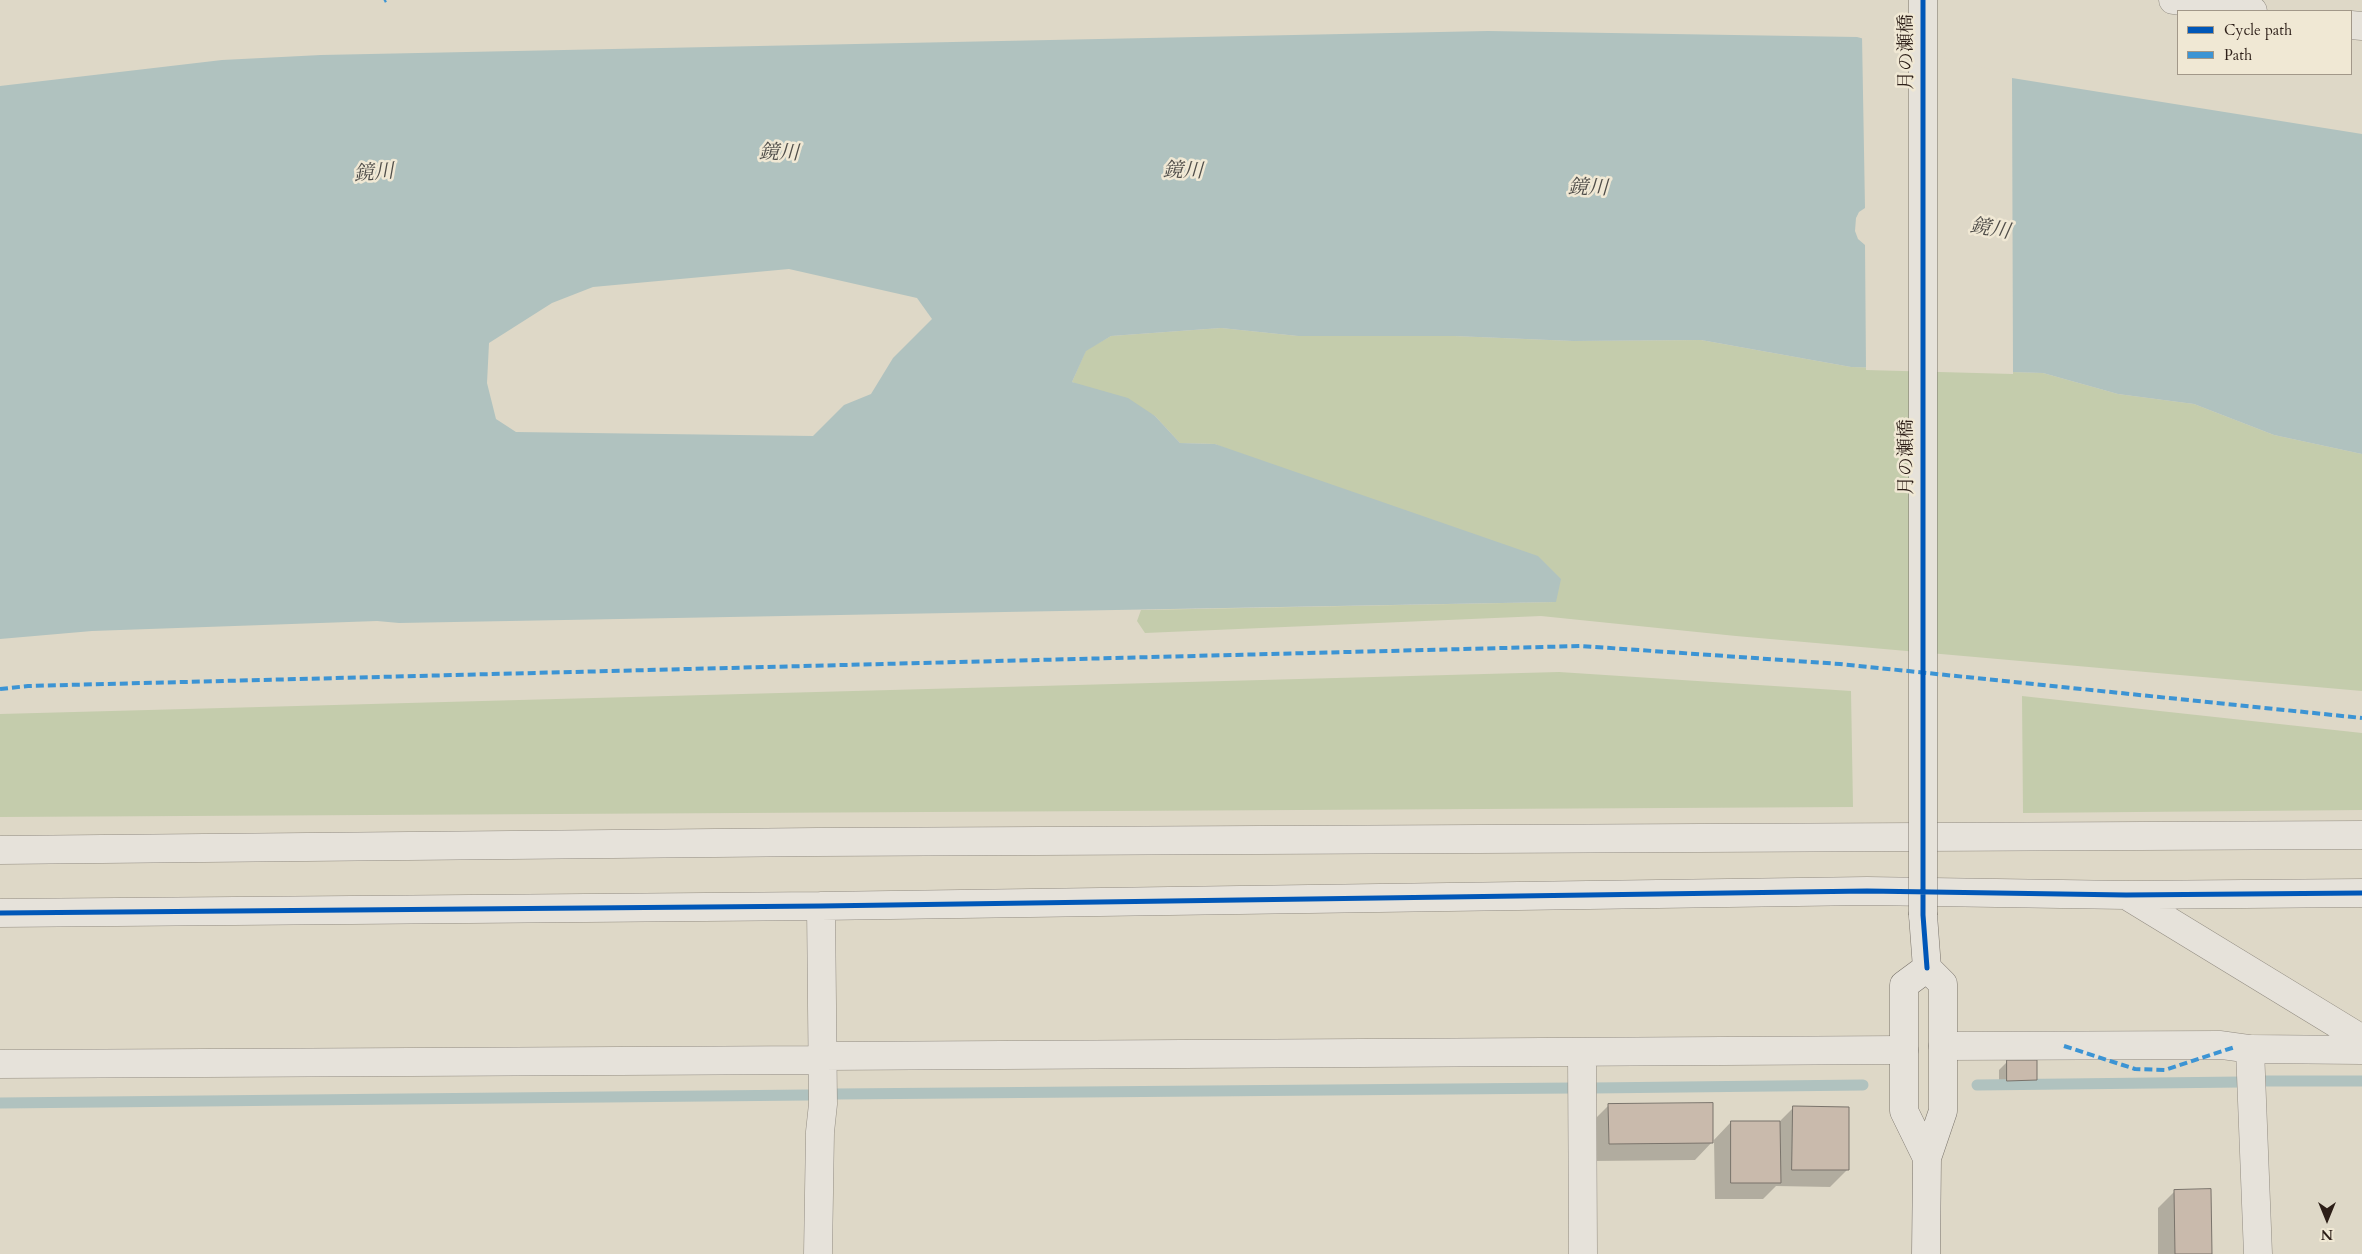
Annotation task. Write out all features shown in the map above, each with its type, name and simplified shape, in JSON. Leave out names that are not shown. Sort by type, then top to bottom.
[{"type":"street","name":"月の瀬橋","points":[[1923,0],[1923,915],[1927,968]]},
{"type":"street","points":[[2173,0],[2246,10]]},
{"type":"street","points":[[0,850],[857,842],[2362,835]]},
{"type":"street","points":[[0,913],[821,906],[1867,890],[2126,895],[2362,892]]},
{"type":"street","points":[[2126,895],[2362,1039]]},
{"type":"street","points":[[818,1254],[823,1058],[821,906]]},
{"type":"street","points":[[1926,1254],[1927,1158],[1943,1111],[1943,984],[1927,968],[1904,985],[1904,1111],[1927,1158]]},
{"type":"street","points":[[1943,1046],[2221,1045],[2250,1049],[2362,1050]]},
{"type":"street","points":[[2250,1049],[2258,1254]]},
{"type":"street","points":[[0,1064],[1904,1050]]},
{"type":"street","points":[[1582,1052],[1583,1254]]},
{"type":"green space","points":[[1221,328],[1298,336],[1454,336],[1573,341],[1701,340],[1851,367],[2043,373],[2118,394],[2194,404],[2274,435],[2362,454],[2362,691],[1736,636],[1541,616],[1145,633],[1137,621],[1141,610],[1556,602],[1215,444],[1180,443],[1155,416],[1072,382],[1086,350],[1111,336]]},
{"type":"green space","points":[[1559,672],[1851,691],[1853,807],[0,817],[0,714]]},
{"type":"green space","points":[[2022,696],[2362,733],[2362,810],[2023,813]]},
{"type":"water","name":"鏡川","points":[[1488,31],[1857,37],[2012,78],[2362,134],[2362,454],[2274,435],[2194,404],[2118,394],[2043,373],[1851,367],[1701,340],[1573,341],[1454,336],[1298,336],[1221,328],[1111,336],[1086,351],[1072,382],[1128,398],[1155,416],[1180,443],[1215,444],[1538,556],[1561,579],[1556,602],[399,623],[377,621],[92,631],[0,639],[0,86],[222,60],[321,55]],"holes":[[[789,269],[917,298],[932,319],[893,358],[871,394],[844,405],[813,436],[516,432],[496,419],[487,383],[489,343],[552,303],[593,287]]]},
{"type":"pier","points":[[1862,36],[2012,75],[2013,374],[1866,370],[1865,245],[1858,239],[1855,231],[1856,218],[1859,212],[1865,208]]},
{"type":"building","points":[[2007,1060],[2037,1060],[2037,1080],[2007,1081]]},
{"type":"building","points":[[1713,1103],[1713,1143],[1609,1144],[1608,1104]]},
{"type":"building","points":[[1793,1106],[1849,1107],[1849,1170],[1792,1170]]},
{"type":"building","points":[[1731,1121],[1780,1121],[1781,1183],[1731,1183]]},
{"type":"building","points":[[2211,1189],[2212,1254],[2175,1254],[2174,1190]]},
{"type":"waterway","points":[[2265,1081],[2362,1081]]},
{"type":"waterway","points":[[1977,1085],[2241,1082]]},
{"type":"waterway","points":[[1593,1088],[1863,1085]]},
{"type":"waterway","points":[[836,1094],[1573,1088]]},
{"type":"waterway","points":[[0,1103],[808,1095]]},
{"type":"marked path","points":[[0,689],[28,686],[1581,646],[1840,664],[2362,718]]},
{"type":"marked path","points":[[2064,1046],[2135,1069],[2165,1070],[2235,1047]]},
{"type":"cycle path","points":[[1923,0],[1923,915],[1927,968]]},
{"type":"cycle path","points":[[0,913],[821,906],[1867,891],[2126,895],[2362,893]]}]
